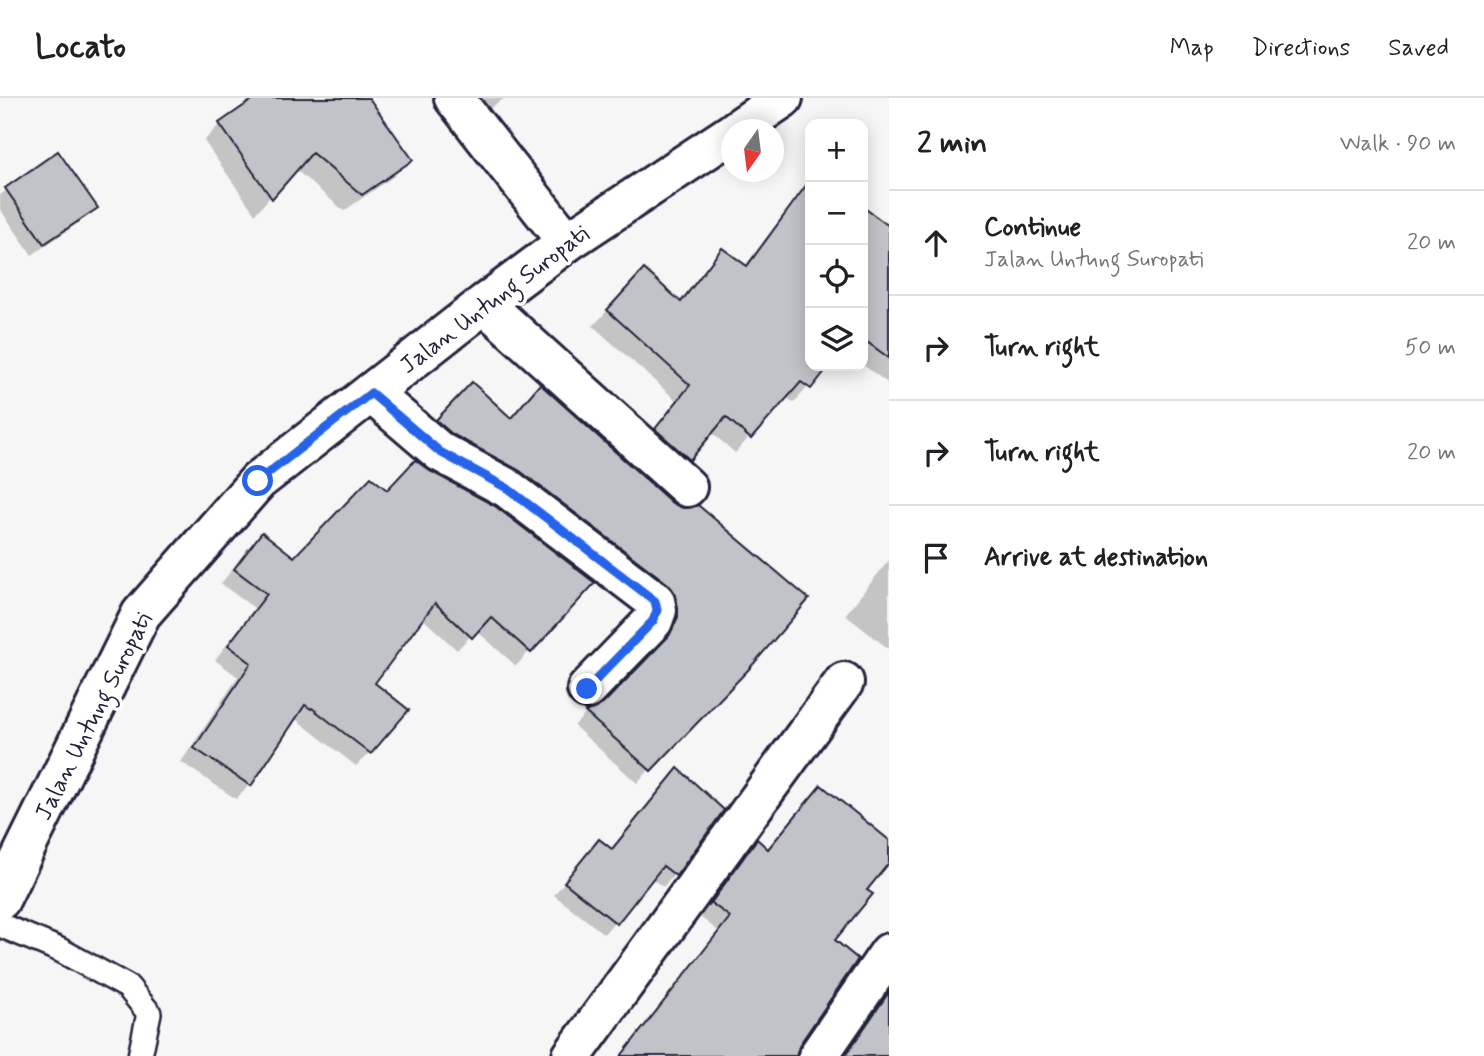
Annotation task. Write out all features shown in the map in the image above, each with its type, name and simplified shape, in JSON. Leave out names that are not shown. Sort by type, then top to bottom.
[{"type":"street","points":[[454,98],[567,242]]},
{"type":"street","points":[[752,119],[783,98]]},
{"type":"street","name":"Jalan Untung Suropati","points":[[0,900],[141,614],[258,481],[567,242],[721,140]]},
{"type":"street","points":[[484,304],[687,487]]},
{"type":"street","points":[[371,393],[440,452],[507,488],[655,601],[657,610],[653,621],[587,689]]},
{"type":"street","points":[[572,1056],[844,682]]},
{"type":"street","points":[[818,1056],[889,953]]},
{"type":"lane","points":[[0,925],[60,950],[128,987],[149,1013],[140,1056]]},
{"type":"building","points":[[255,98],[369,98],[413,160],[362,195],[312,153],[272,199],[219,123]]},
{"type":"building","points":[[58,151],[98,208],[44,244],[5,188]]},
{"type":"building","points":[[805,187],[805,371],[825,371],[811,389],[801,382],[751,439],[726,417],[690,460],[655,429],[690,385],[607,310],[644,269],[681,302],[722,248],[747,266]]},
{"type":"building","points":[[868,211],[889,226],[889,358],[868,343]]},
{"type":"building","points":[[472,382],[511,418],[540,384],[672,503],[683,508],[698,505],[809,599],[749,669],[651,771],[585,712],[603,704],[669,636],[678,617],[676,595],[668,584],[520,471],[452,434],[436,420]]},
{"type":"building","points":[[415,460],[495,506],[595,583],[531,653],[491,617],[472,638],[435,603],[375,683],[409,710],[371,754],[305,705],[251,786],[194,748],[251,663],[228,645],[267,594],[234,569],[262,532],[294,557],[371,477],[387,490]]},
{"type":"building","points":[[678,768],[724,810],[676,876],[663,866],[617,924],[564,882],[599,839],[612,849]]},
{"type":"building","points":[[821,785],[889,840],[889,863],[867,890],[873,894],[835,940],[858,959],[800,1044],[796,1056],[621,1056],[730,917],[711,903],[757,839],[768,849]]},
{"type":"building","points":[[889,992],[889,1056],[845,1056]]},
{"type":"route","points":[[258,481],[371,393],[440,452],[507,488],[655,601],[657,610],[653,621],[587,689]]}]
